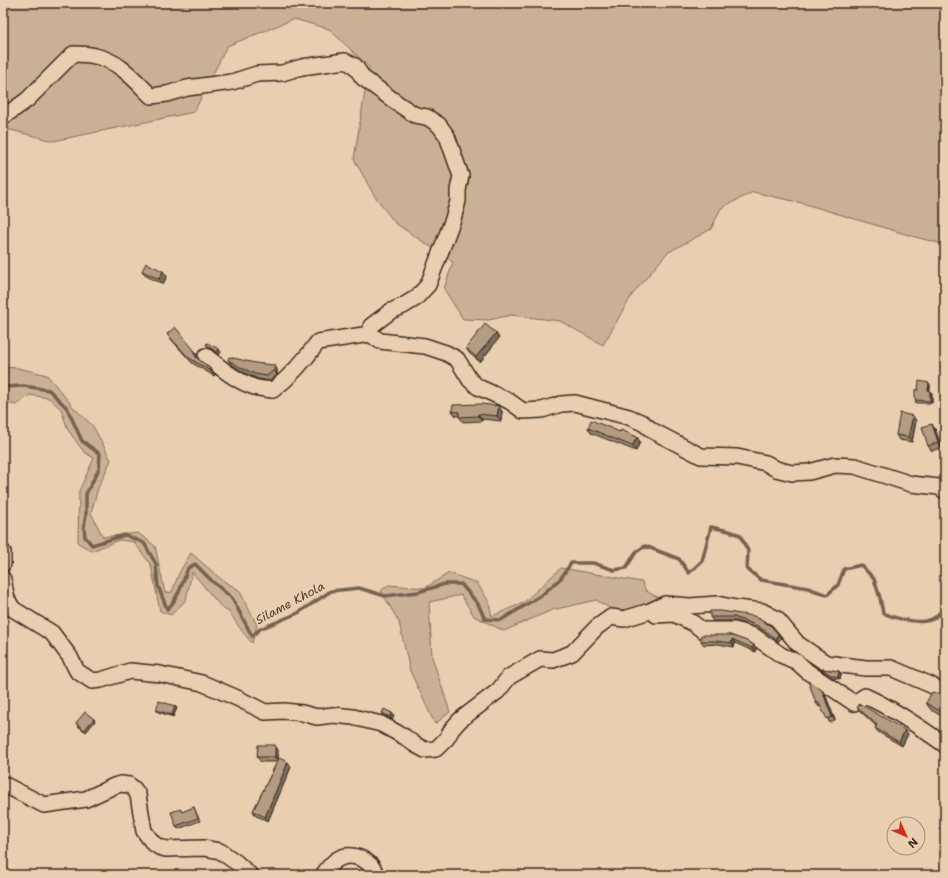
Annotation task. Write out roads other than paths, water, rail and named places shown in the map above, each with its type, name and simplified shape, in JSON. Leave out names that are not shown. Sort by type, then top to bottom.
[{"type":"street","points":[[3,116],[27,100],[73,54],[96,56],[116,65],[128,73],[151,96],[167,94],[187,88],[232,82],[257,74],[282,73],[302,67],[320,64],[345,61],[354,66],[363,78],[382,93],[415,115],[427,118],[439,125],[447,136],[461,176],[458,190],[458,202],[453,219],[428,285],[416,298],[392,311],[371,326],[370,334]]},
{"type":"street","points":[[206,356],[236,378],[255,387],[273,390],[287,379],[318,342],[370,334],[380,341],[425,346],[446,353],[457,359],[470,380],[478,387],[509,402],[523,411],[542,410],[561,404],[575,402],[629,417],[701,456],[737,457],[766,463],[776,469],[792,473],[809,472],[835,465],[855,466],[911,484],[939,487],[945,491]]},
{"type":"street","points":[[3,552],[3,564]]},
{"type":"street","points":[[3,578],[7,599],[13,609],[52,634],[70,657],[77,672],[92,681],[130,671],[168,676],[202,683],[265,712],[302,713],[317,717],[333,715],[353,717],[381,724],[425,750],[436,749],[447,738],[456,724],[498,691],[509,677],[540,659],[553,660],[572,653],[596,627],[611,617],[624,619],[644,613],[665,604],[690,606],[717,604],[762,611],[777,618],[798,644],[826,663],[866,668],[891,668],[931,685],[945,693]]},
{"type":"street","points":[[644,613],[656,615],[674,614],[693,623],[702,630],[734,630],[754,636],[781,655],[797,662],[808,672],[846,699],[854,703],[865,696],[876,701],[914,723],[945,745]]},
{"type":"street","points":[[3,784],[44,805],[86,799],[114,786],[121,784],[129,785],[138,795],[144,832],[153,843],[166,849],[204,848],[220,851],[237,863],[250,875]]},
{"type":"street","points":[[323,875],[336,860],[343,856],[364,859],[375,870],[376,875]]},
{"type":"waterway","name":"Silame Khola","points":[[3,387],[24,386],[49,390],[67,408],[82,441],[100,454],[99,469],[86,494],[86,514],[84,527],[85,537],[92,545],[125,535],[144,543],[156,564],[158,586],[167,609],[172,604],[179,592],[188,568],[195,564],[232,598],[252,636],[260,629],[298,613],[331,591],[359,588],[385,596],[418,592],[445,584],[461,584],[478,604],[485,619],[501,620],[543,594],[561,578],[571,563],[593,563],[614,570],[626,568],[636,552],[645,546],[679,559],[689,573],[702,561],[711,527],[740,535],[748,551],[747,569],[761,580],[808,588],[827,595],[838,585],[844,569],[861,565],[874,579],[883,613],[901,619],[923,621],[934,618],[943,609],[945,610]]}]
